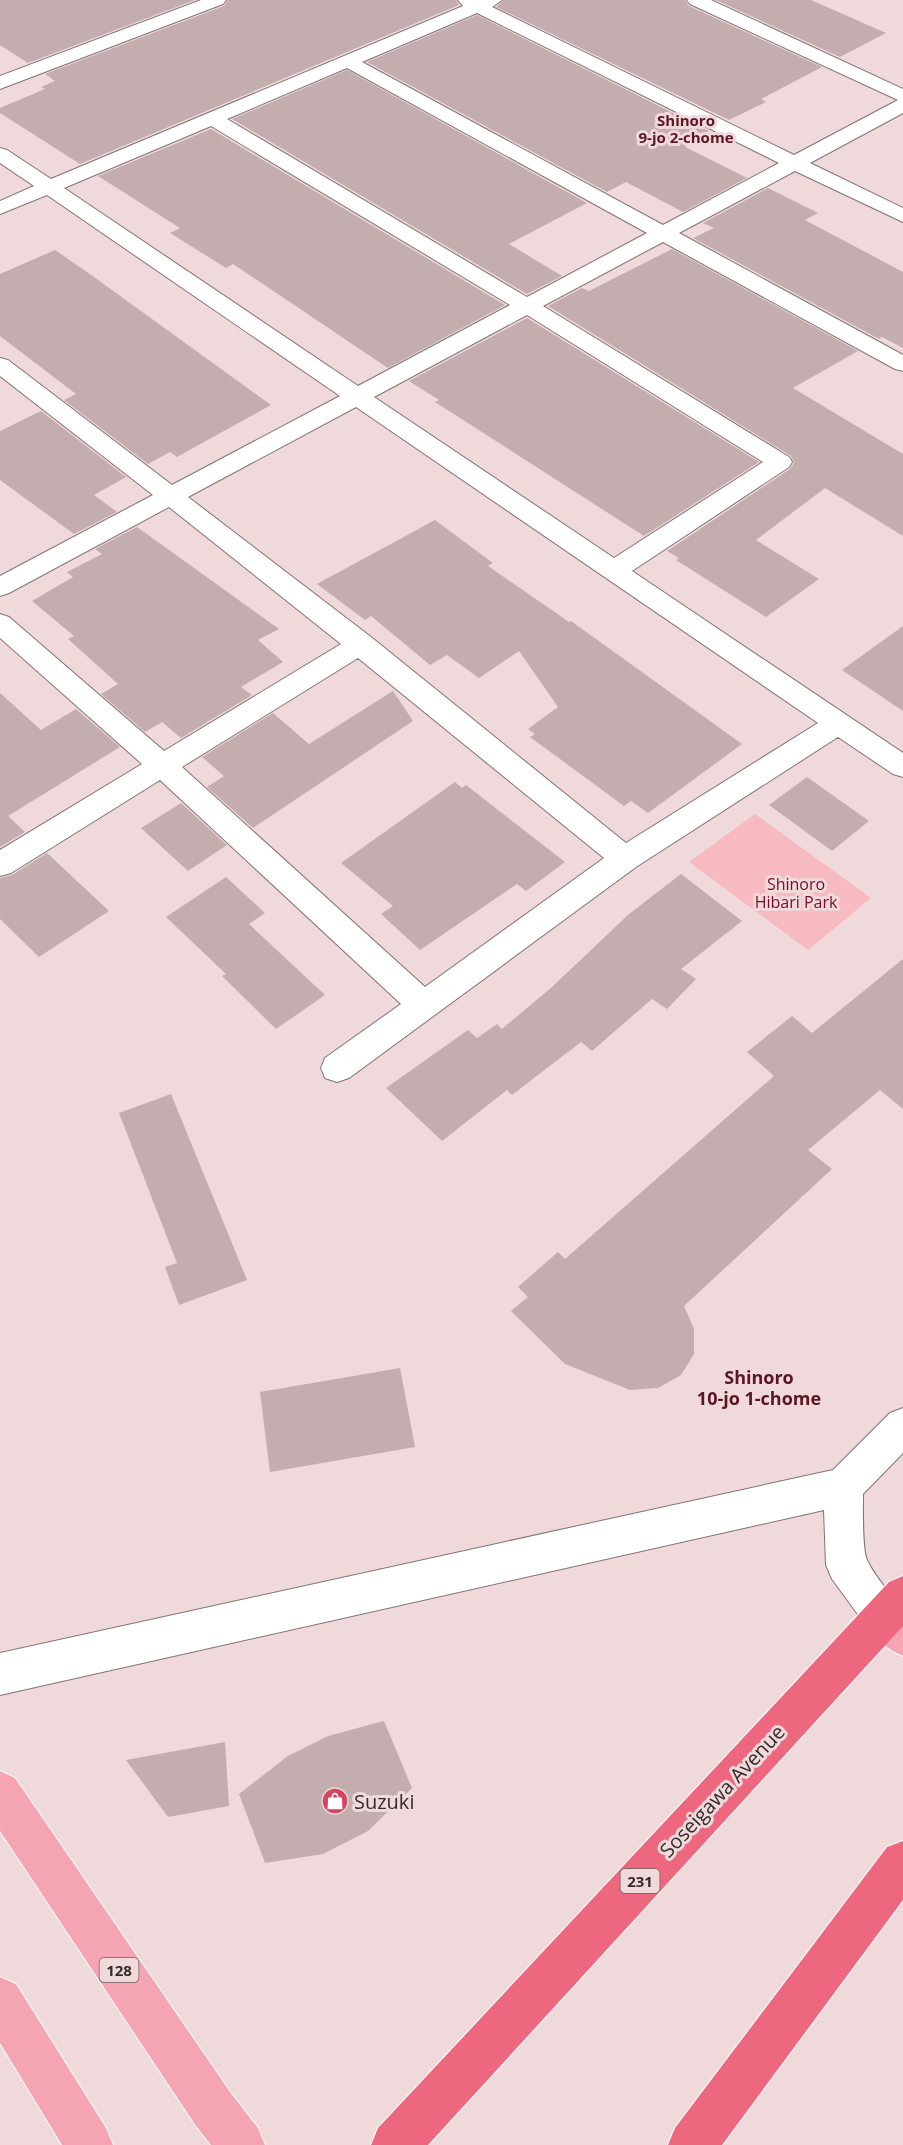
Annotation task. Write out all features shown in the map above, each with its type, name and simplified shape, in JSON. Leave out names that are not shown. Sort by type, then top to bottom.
[{"type":"highway","name":"Soseigawa Avenue","points":[[395,2145],[897,1616]]},
{"type":"highway","points":[[692,2145],[903,1863]]},
{"type":"main road","name":"128","points":[[0,1793],[213,2109],[241,2145]]},
{"type":"main road","points":[[0,2000],[89,2145]]},
{"type":"street","points":[[0,83],[217,0]]},
{"type":"street","points":[[696,0],[903,96]]},
{"type":"street","points":[[0,208],[347,61],[478,2],[903,216]]},
{"type":"street","points":[[347,61],[903,364]]},
{"type":"street","points":[[0,587],[361,397],[903,105]]},
{"type":"street","points":[[211,118],[528,307],[780,462],[615,570]]},
{"type":"street","points":[[0,154],[903,767]]},
{"type":"street","points":[[0,365],[173,496],[361,644],[625,859]]},
{"type":"street","points":[[0,623],[163,766],[425,1006]]},
{"type":"street","points":[[0,865],[361,644]]},
{"type":"street","points":[[337,1068],[625,859],[838,723]]},
{"type":"street","points":[[0,1674],[843,1487],[903,1426]]},
{"type":"street","points":[[843,1487],[846,1565],[897,1616]]},
{"type":"green space","name":"Shinoro Hibari Park","points":[[755,814],[871,898],[808,950],[689,862]]},
{"type":"building","points":[[0,0],[195,0],[28,63],[0,45]]},
{"type":"building","points":[[228,0],[456,0],[459,5],[80,164],[0,113],[0,108],[45,89],[41,87],[55,81],[45,74],[224,6]]},
{"type":"building","points":[[504,0],[685,0],[689,6],[822,67],[761,99],[766,102],[729,120],[496,7]]},
{"type":"building","points":[[716,0],[811,0],[886,33],[840,57]]},
{"type":"building","points":[[477,15],[709,131],[683,144],[747,178],[683,212],[626,182],[607,192],[367,62]]},
{"type":"building","points":[[347,70],[587,203],[509,244],[562,276],[527,294],[232,119]]},
{"type":"building","points":[[211,129],[505,305],[388,368],[233,264],[226,268],[170,233],[180,228],[98,176]]},
{"type":"building","points":[[768,188],[818,213],[805,220],[903,272],[903,348],[882,337],[879,339],[693,238],[714,228],[703,223]]},
{"type":"building","points":[[672,249],[858,351],[793,388],[903,454],[903,536],[825,488],[756,540],[819,579],[766,617],[676,560],[679,558],[667,551],[790,469],[794,463],[791,456],[548,306],[582,288],[589,291]]},
{"type":"building","points":[[55,250],[271,405],[177,457],[170,452],[148,464],[64,400],[76,394],[0,336],[0,274]]},
{"type":"building","points":[[527,318],[759,462],[644,536],[435,402],[439,400],[409,381]]},
{"type":"building","points":[[41,411],[126,477],[94,495],[117,512],[74,534],[0,480],[0,431]]},
{"type":"building","points":[[435,520],[493,563],[488,566],[569,622],[571,621],[742,744],[648,813],[631,801],[624,806],[530,737],[535,734],[528,729],[558,707],[519,651],[479,678],[447,655],[430,665],[371,616],[365,620],[317,584]]},
{"type":"building","points":[[137,527],[279,629],[258,640],[283,662],[241,687],[252,695],[181,738],[162,722],[145,732],[101,694],[118,684],[68,639],[74,636],[32,601],[73,577],[67,572],[102,554],[95,549]]},
{"type":"building","points":[[903,626],[903,711],[842,670]]},
{"type":"building","points":[[393,691],[413,721],[253,828],[207,787],[224,776],[202,757],[273,713],[309,744]]},
{"type":"building","points":[[0,693],[41,730],[76,709],[120,747],[8,816],[25,832],[0,847]]},
{"type":"building","points":[[807,777],[869,821],[832,851],[769,805]]},
{"type":"building","points":[[455,782],[462,788],[466,785],[565,862],[526,891],[517,884],[420,950],[381,914],[393,906],[341,863]]},
{"type":"building","points":[[181,803],[227,845],[188,871],[141,828]]},
{"type":"building","points":[[47,853],[109,911],[39,957],[0,919],[0,878],[12,875]]},
{"type":"building","points":[[681,874],[742,921],[681,969],[696,979],[667,1009],[652,999],[592,1051],[581,1042],[512,1095],[507,1090],[442,1141],[386,1088],[468,1030],[477,1038],[497,1024],[502,1029],[552,987],[629,914]]},
{"type":"building","points":[[226,877],[265,913],[249,924],[325,995],[276,1029],[222,976],[226,974],[166,917]]},
{"type":"building","points":[[903,959],[903,1109],[880,1090],[808,1150],[832,1169],[684,1306],[694,1329],[694,1354],[681,1375],[658,1388],[630,1390],[565,1364],[511,1311],[528,1297],[518,1287],[558,1252],[565,1259],[774,1076],[747,1052],[792,1016],[812,1033]]},
{"type":"building","points":[[171,1094],[247,1280],[179,1305],[165,1267],[177,1263],[119,1113]]},
{"type":"building","points":[[400,1368],[415,1447],[270,1472],[260,1392]]},
{"type":"building","points":[[384,1721],[412,1788],[368,1831],[323,1854],[265,1863],[239,1794],[288,1756],[328,1736]]},
{"type":"building","points":[[225,1742],[229,1806],[168,1817],[126,1760]]},
{"type":"place","name":"Suzuki","points":[[335,1801]]},
{"type":"district","name":"Shinoro 9-jo 2-chome","points":[[686,128]]},
{"type":"district","name":"Shinoro 10-jo 1-chome","points":[[759,1387]]}]
